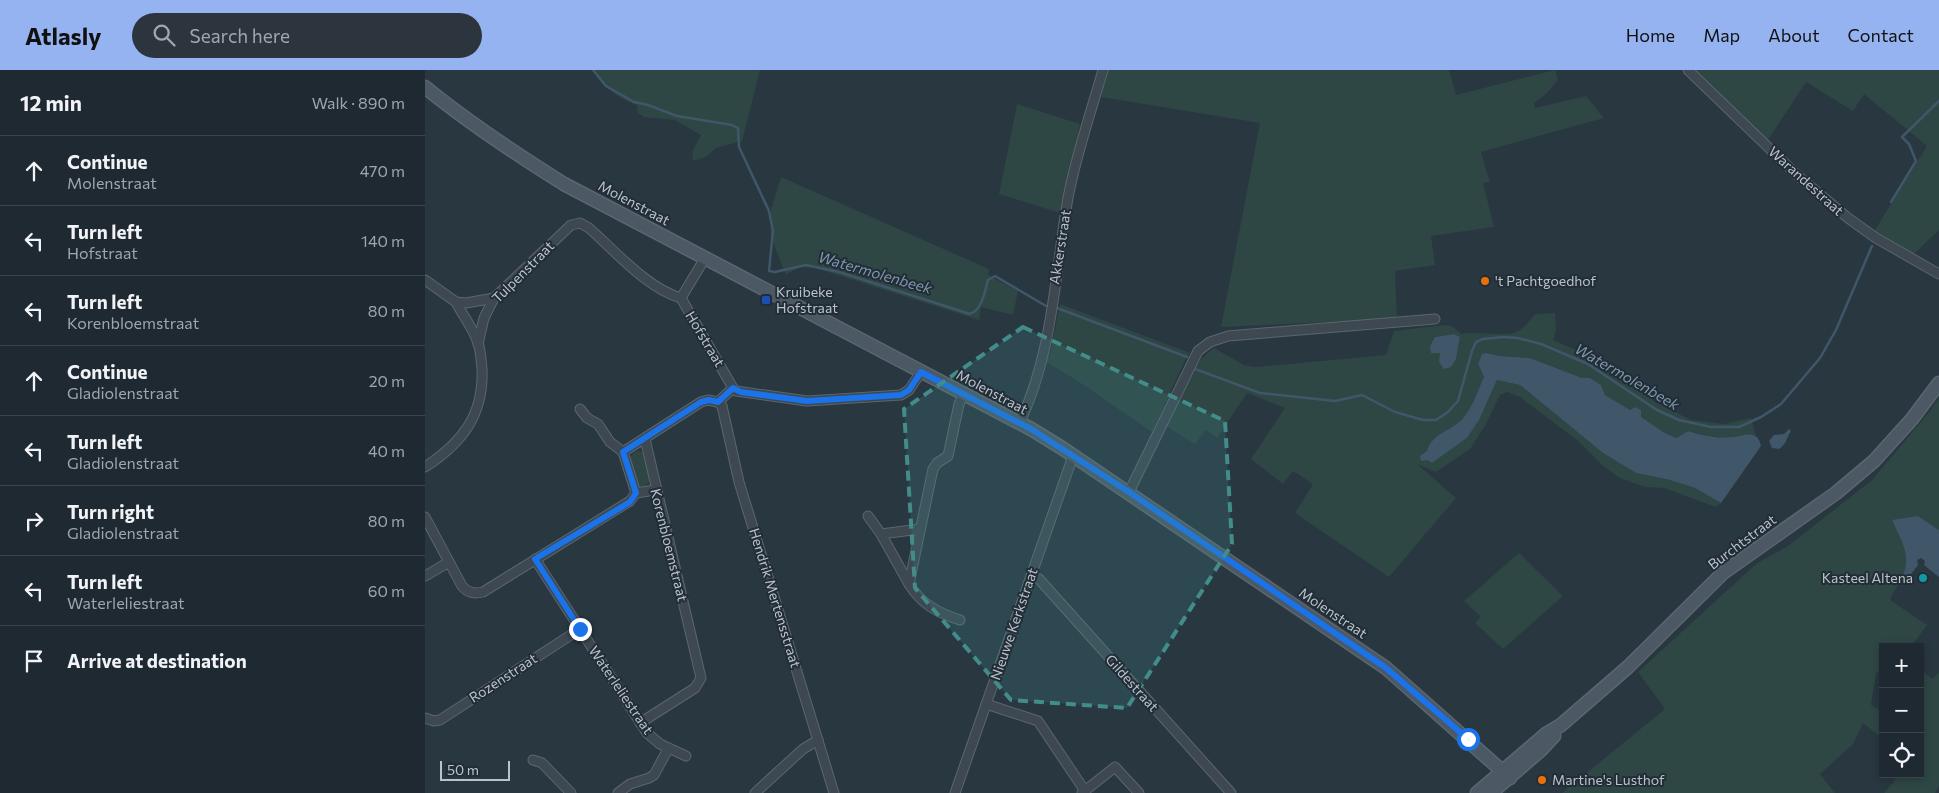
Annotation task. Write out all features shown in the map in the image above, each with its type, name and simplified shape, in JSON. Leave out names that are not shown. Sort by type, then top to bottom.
[{"type":"street","name":"Akkerstraat","points":[[1019,424],[1029,401],[1044,350],[1069,196],[1103,70]]},
{"type":"street","name":"Warandestraat","points":[[1688,70],[1798,176],[1848,218],[1875,238],[1939,274]]},
{"type":"street","name":"Molenstraat","points":[[425,87],[508,149],[564,184],[1031,429],[1129,492],[1386,668],[1506,774]]},
{"type":"street","name":"Hofstraat","points":[[564,232],[576,223],[586,225],[649,280],[673,296],[681,298],[733,388]]},
{"type":"street","name":"Tulpenstraat","points":[[478,344],[484,318],[494,298],[564,232]]},
{"type":"street","name":"Hofstraat","points":[[681,298],[705,258]]},
{"type":"street","points":[[425,280],[456,302],[466,303],[494,298]]},
{"type":"street","name":"Tulpenstraat","points":[[425,467],[444,454],[458,441],[475,414],[481,396],[482,379],[478,344],[456,302]]},
{"type":"street","points":[[1129,492],[1197,351],[1210,342],[1228,336],[1435,319]]},
{"type":"street","points":[[623,452],[701,402],[709,400],[718,402],[733,388],[741,392],[807,401],[901,395],[909,390],[921,372]]},
{"type":"street","name":"Burchtstraat","points":[[1506,774],[1547,734],[1561,725],[1628,667],[1723,573],[1836,493],[1874,461],[1913,419],[1939,383]]},
{"type":"street","points":[[909,584],[933,469],[937,463],[948,456],[959,404],[964,394]]},
{"type":"street","name":"Hendrik Mertensstraat","points":[[718,402],[722,406],[739,482],[834,793]]},
{"type":"street","points":[[581,409],[587,418],[598,424],[610,442],[623,452],[636,493]]},
{"type":"street","name":"Korenbloemstraat","points":[[641,723],[695,688],[701,678],[655,490],[645,439]]},
{"type":"street","name":"Nieuwe Kerkstraat","points":[[955,793],[1073,456]]},
{"type":"street","points":[[425,517],[461,586],[477,594],[630,502],[636,493],[655,490]]},
{"type":"street","points":[[868,516],[881,534],[909,584],[924,603],[937,612],[961,620]]},
{"type":"street","points":[[881,534],[920,529]]},
{"type":"street","name":"Waterleliestraat","points":[[535,559],[647,733],[668,749],[686,756]]},
{"type":"street","points":[[425,576],[449,562]]},
{"type":"street","name":"Gildestraat","points":[[1031,576],[1039,579],[1231,793]]},
{"type":"street","name":"Rozenstraat","points":[[425,718],[434,721],[440,720],[580,629]]},
{"type":"street","points":[[986,704],[1038,721],[1084,792],[1115,767],[1139,793]]},
{"type":"street","points":[[755,793],[803,749],[818,740]]},
{"type":"street","points":[[618,793],[629,784],[654,775],[668,749]]},
{"type":"street","points":[[533,760],[542,763],[571,793]]},
{"type":"street","points":[[1477,793],[1506,774]]},
{"type":"street","points":[[1491,793],[1506,774]]},
{"type":"highlighted area","points":[[1023,327],[1225,421],[1232,544],[1127,708],[1011,700],[915,588],[904,409]]},
{"type":"green space","points":[[595,70],[760,70],[742,141],[716,148],[706,157],[692,161],[693,150],[701,135],[675,120],[644,117],[638,113],[637,105],[613,92]]},
{"type":"green space","points":[[1108,70],[1449,70],[1456,95],[1555,70],[1558,80],[1547,93],[1534,103],[1535,108],[1586,96],[1604,118],[1481,152],[1490,182],[1483,183],[1494,227],[1431,236],[1435,265],[1395,271],[1397,319],[1221,327],[1260,123],[1101,97]]},
{"type":"green space","points":[[1693,70],[1939,70],[1939,230],[1913,255],[1873,233],[1927,146],[1864,94],[1853,111],[1806,82],[1768,140]]},
{"type":"green space","points":[[1017,104],[1080,124],[1063,214],[999,194]]},
{"type":"green space","points":[[781,177],[989,269],[988,275],[1018,291],[1013,315],[981,307],[979,320],[816,268],[799,267],[786,275],[771,237],[771,210]]},
{"type":"green space","points":[[1060,304],[1190,353],[1152,432],[1078,381],[1046,362],[1050,354]]},
{"type":"green space","points":[[1555,313],[1556,330],[1553,340],[1581,352],[1657,403],[1691,420],[1725,424],[1751,418],[1756,436],[1745,435],[1723,438],[1688,431],[1678,438],[1665,433],[1641,417],[1641,410],[1635,407],[1630,410],[1605,395],[1601,385],[1590,378],[1582,378],[1530,358],[1486,353],[1478,364],[1484,377],[1473,402],[1459,423],[1436,437],[1432,442],[1427,460],[1432,463],[1467,438],[1479,420],[1497,380],[1520,385],[1603,453],[1636,473],[1670,480],[1695,488],[1721,503],[1716,507],[1664,488],[1645,487],[1620,478],[1603,466],[1578,441],[1520,397],[1507,392],[1500,395],[1485,426],[1470,449],[1436,472],[1417,464],[1456,498],[1389,577],[1295,513],[1313,484],[1293,471],[1283,484],[1251,459],[1285,408],[1247,393],[1217,438],[1206,430],[1195,444],[1166,426],[1201,359],[1214,348],[1244,365],[1255,367],[1386,355],[1394,331],[1444,325],[1452,326],[1461,334],[1511,333],[1522,328],[1536,314]],"holes":[[[1454,334],[1460,337],[1456,359],[1440,353],[1435,337]]]},
{"type":"green space","points":[[1939,398],[1939,530],[1918,516],[1892,521],[1903,544],[1907,563],[1905,573],[1890,600],[1927,625],[1914,643],[1879,643],[1879,671],[1876,674],[1871,705],[1879,710],[1879,736],[1863,723],[1853,744],[1820,774],[1835,793],[1562,793],[1665,709],[1638,672],[1757,563],[1788,546],[1872,480]]},
{"type":"green space","points":[[640,451],[643,453],[649,477],[648,484],[641,487],[636,481],[630,458],[634,452]]},
{"type":"green space","points":[[1519,553],[1563,596],[1503,649],[1475,623],[1481,617],[1464,601]]},
{"type":"green space","points":[[1939,672],[1939,786],[1935,793],[1884,793],[1896,778],[1924,778],[1924,673],[1933,679]]},
{"type":"water","points":[[1454,334],[1460,337],[1456,359],[1451,367],[1444,369],[1439,362],[1440,353],[1431,353],[1430,346],[1435,337]]},
{"type":"water","points":[[1482,354],[1530,358],[1582,378],[1590,378],[1601,385],[1605,395],[1630,410],[1635,407],[1641,410],[1641,417],[1665,433],[1677,438],[1688,431],[1720,437],[1749,434],[1757,438],[1761,446],[1721,503],[1695,488],[1670,480],[1636,473],[1603,453],[1520,385],[1497,380],[1479,420],[1467,438],[1432,463],[1427,460],[1421,461],[1420,456],[1427,451],[1433,440],[1454,426],[1467,413],[1484,377],[1478,364]]},
{"type":"water","points":[[1789,429],[1791,431],[1783,445],[1779,449],[1772,448],[1769,441],[1774,435],[1784,434]]},
{"type":"water","points":[[1918,516],[1939,530],[1939,577],[1924,565],[1925,561],[1921,558],[1917,560],[1918,565],[1908,578],[1903,575],[1906,554],[1892,520]]},
{"type":"waterway","name":"Watermolenbeek","points":[[593,70],[606,86],[634,102],[677,116],[732,125],[738,128],[739,147],[769,211],[773,231],[769,271],[775,272],[806,265],[839,272],[970,314],[980,304],[988,280],[995,276],[1046,306]]},
{"type":"waterway","name":"Watermolenbeek","points":[[1891,202],[1916,161],[1909,144],[1902,137],[1939,101]]},
{"type":"waterway","name":"Watermolenbeek","points":[[1195,366],[1195,369],[1260,393],[1335,401],[1362,395],[1395,412],[1423,420],[1436,420],[1448,412],[1458,401],[1476,342],[1483,339],[1503,337],[1518,338],[1541,344],[1588,364],[1657,410],[1679,420],[1711,427],[1739,427],[1761,417],[1781,404],[1820,358],[1836,330],[1872,246]]},
{"type":"waterway","name":"Watermolenbeek","points":[[1057,308],[1187,357]]},
{"type":"place","name":"'t Pachtgoedhof","points":[[1485,281]]},
{"type":"place","name":"Kruibeke Hofstraat","points":[[766,300]]},
{"type":"place","name":"Kasteel Altena","points":[[1923,578]]},
{"type":"place","name":"Martine's Lusthof","points":[[1542,780]]},
{"type":"route","points":[[580,629],[535,559],[630,502],[636,493],[623,452],[701,402],[714,400],[718,402],[733,388],[741,392],[807,401],[901,395],[909,390],[921,372],[1031,429],[1129,492],[1386,668],[1468,739]]}]
